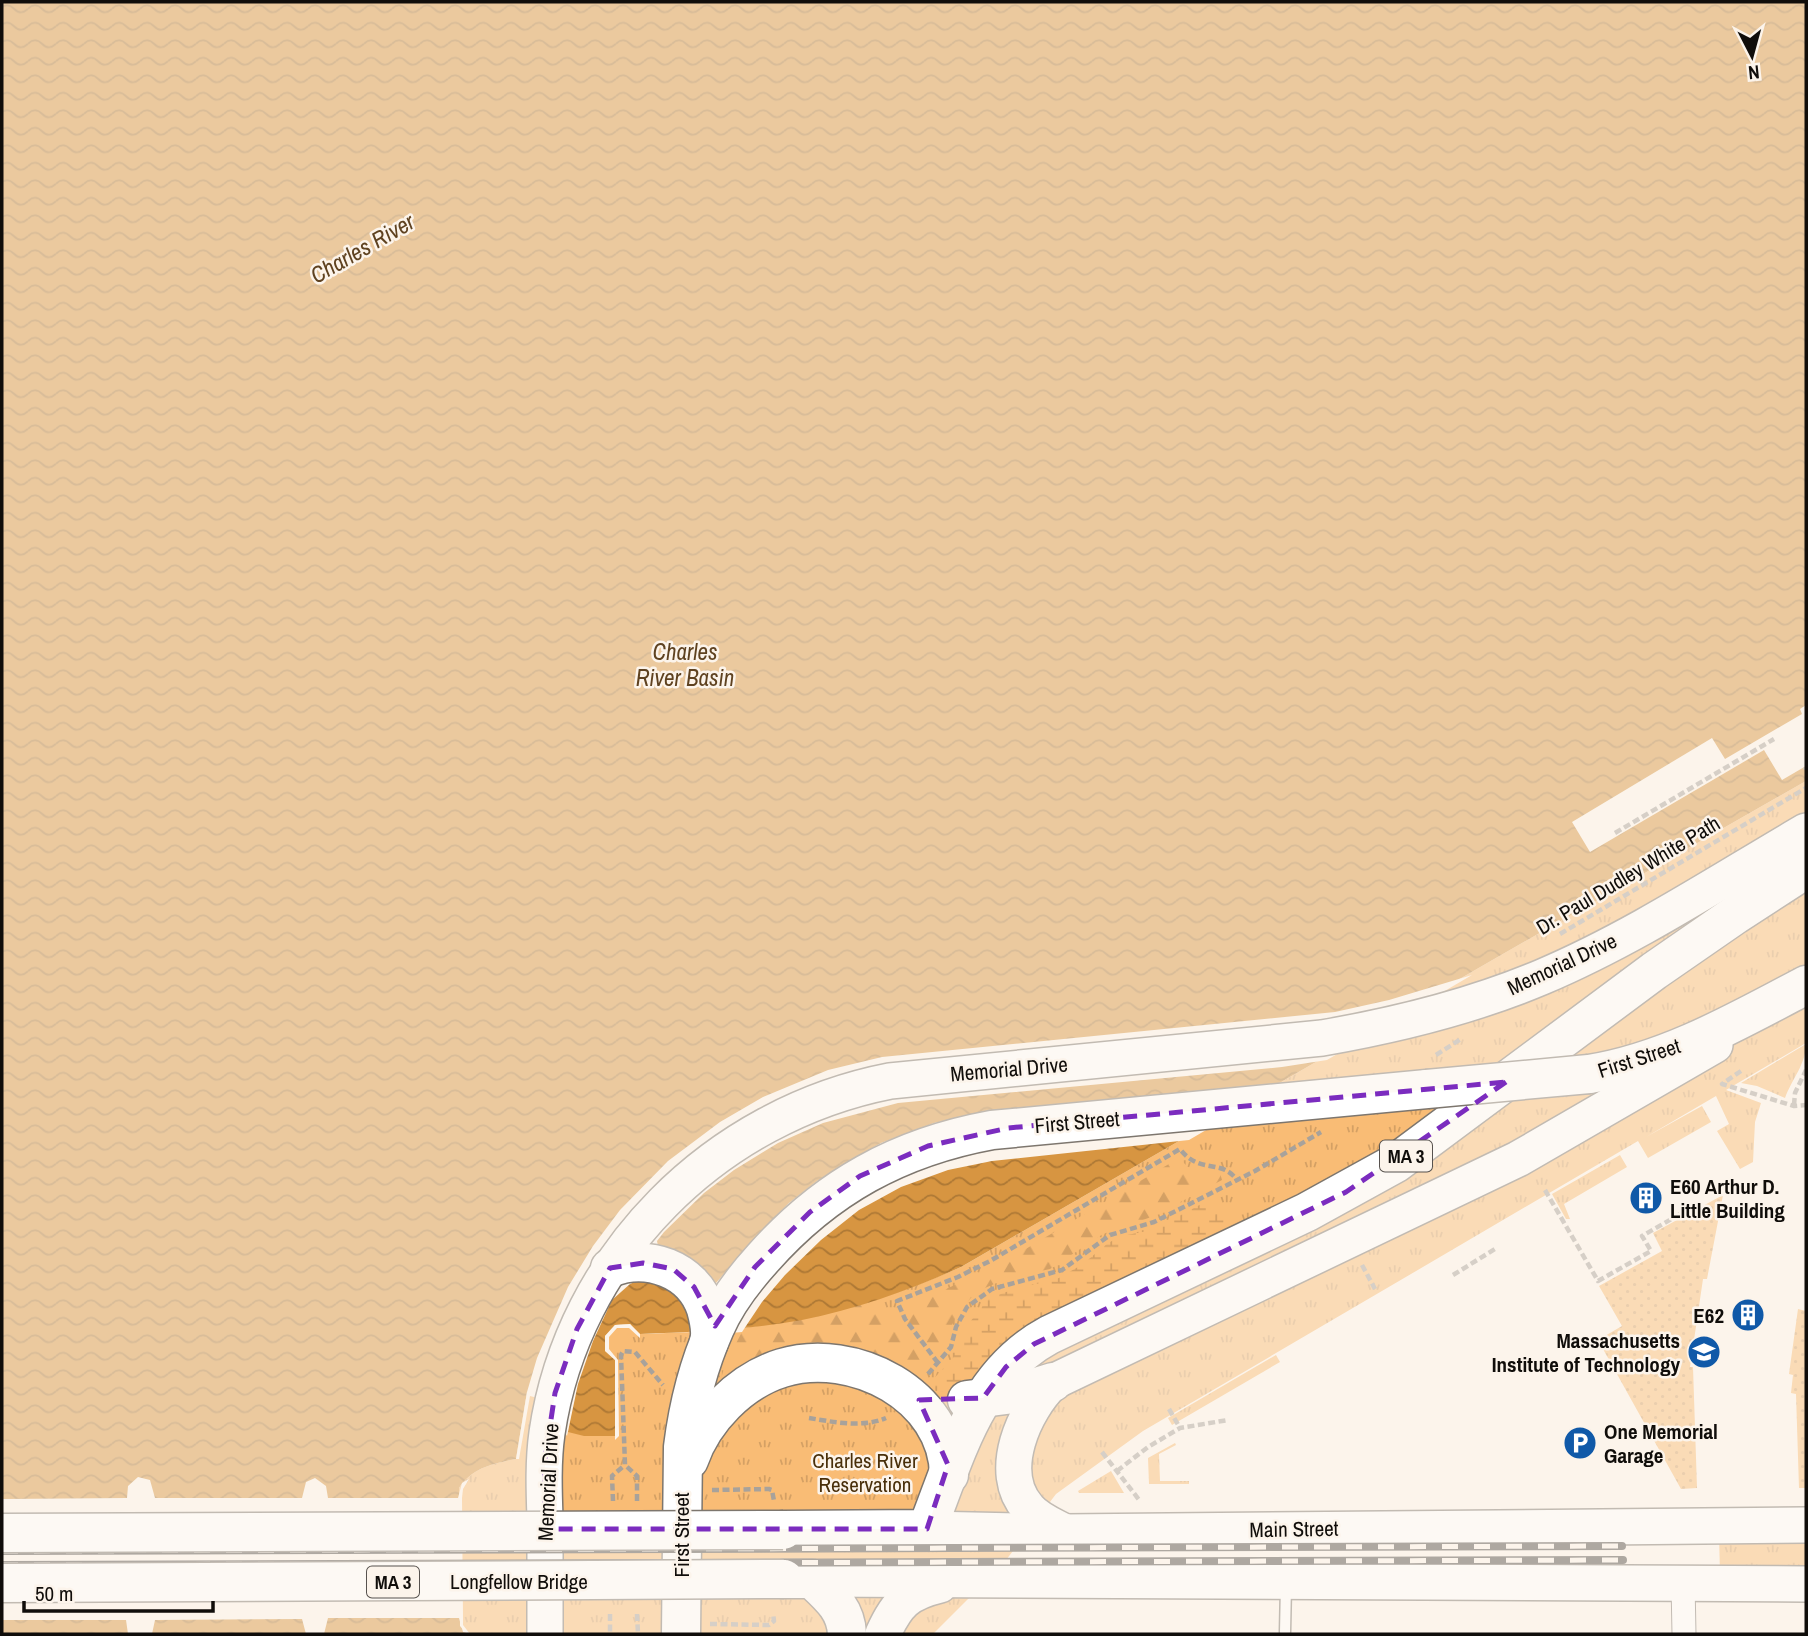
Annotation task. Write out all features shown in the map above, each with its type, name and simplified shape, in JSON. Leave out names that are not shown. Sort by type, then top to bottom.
[{"type":"highway","name":"MA 3","points":[[927,1529],[983,1398],[1012,1360],[1034,1343],[1307,1212],[1396,1163],[1654,971],[1806,869]]},
{"type":"highway","name":"First Street","points":[[695,1629],[696,1489],[687,1418],[709,1342],[736,1292],[781,1239],[835,1192],[886,1162],[945,1140],[992,1130],[1589,1074],[1635,1063],[1679,1047],[1806,985]]},
{"type":"highway","points":[[610,1268],[620,1264],[651,1263],[673,1269],[694,1287],[704,1303],[710,1327],[709,1342]]},
{"type":"highway","points":[[696,1489],[691,1453],[709,1423],[740,1391],[775,1370],[807,1364],[850,1366],[877,1375],[908,1396],[925,1412],[939,1433],[947,1455],[948,1475]]},
{"type":"highway","points":[[908,1396],[940,1401],[983,1398],[1014,1394],[1053,1382]]},
{"type":"highway","points":[[2,1532],[778,1516]]},
{"type":"highway","name":"Main Street","points":[[778,1516],[927,1529]]},
{"type":"highway","name":"Longfellow Bridge","points":[[2,1583],[790,1590]]},
{"type":"highway","points":[[790,1590],[839,1606],[846,1622],[847,1634]]},
{"type":"main road","name":"Memorial Drive","points":[[545,1634],[545,1459],[550,1417],[562,1370],[583,1318],[610,1268],[651,1214],[702,1166],[760,1127],[842,1092],[913,1078],[1322,1038],[1410,1020],[1483,999],[1565,967],[1672,910],[1806,831]]},
{"type":"main road","points":[[1065,1532],[1027,1507],[1019,1493],[1014,1470],[1018,1443],[1025,1423],[1039,1396],[1053,1382],[1518,1159],[1685,1064],[1806,985]]},
{"type":"main road","name":"Main Street","points":[[927,1529],[1065,1532],[1806,1525]]},
{"type":"main road","points":[[883,1634],[895,1610],[911,1595],[953,1581]]},
{"type":"main road","points":[[790,1590],[953,1581],[1806,1584]]},
{"type":"street","points":[[1683,1583],[1684,1634]]},
{"type":"lane","points":[[1285,1632],[1286,1582]]},
{"type":"path","points":[[1615,833],[1774,739]]},
{"type":"path","name":"Dr. Paul Dudley White Path","points":[[1555,936],[1806,788]]},
{"type":"path","points":[[1794,1106],[1795,1093],[1806,1070]]},
{"type":"path","points":[[1741,1071],[1722,1084],[1794,1106],[1806,1105]]},
{"type":"path","points":[[809,1418],[832,1422],[877,1422],[908,1396],[938,1363],[951,1347],[956,1327],[967,1307],[992,1289],[1062,1270],[1110,1235],[1154,1222],[1237,1180],[1326,1129]]},
{"type":"path","points":[[938,1363],[905,1319],[897,1301],[990,1261],[1180,1149],[1190,1161],[1225,1169],[1237,1180]]},
{"type":"path","points":[[1545,1190],[1598,1281],[1651,1251],[1642,1236],[1694,1206]]},
{"type":"path","points":[[1453,1275],[1495,1249]]},
{"type":"path","points":[[1362,1265],[1375,1289]]},
{"type":"path","points":[[637,1502],[637,1476],[625,1465],[623,1350],[635,1352],[664,1385],[667,1394]]},
{"type":"path","points":[[1169,1409],[1180,1428]]},
{"type":"path","points":[[1116,1471],[1180,1428],[1228,1420]]},
{"type":"path","points":[[1102,1452],[1141,1503]]},
{"type":"path","points":[[613,1502],[612,1476],[625,1465]]},
{"type":"path","points":[[696,1489],[769,1489],[773,1493],[778,1516]]},
{"type":"path","points":[[695,1629],[769,1625],[774,1621],[790,1590]]},
{"type":"path","points":[[610,1614],[610,1632]]},
{"type":"path","points":[[637,1614],[637,1631]]},
{"type":"highlighted area","points":[[1506,1082],[1346,1192],[1034,1344],[1006,1367],[983,1398],[919,1400],[948,1465],[927,1529],[545,1529],[545,1459],[555,1393],[577,1329],[610,1268],[643,1263],[673,1269],[694,1287],[715,1326],[755,1267],[810,1212],[860,1176],[928,1146],[1008,1128]]},
{"type":"green space","name":"Charles River Reservation","points":[[1806,781],[1806,1043],[1726,1090],[1761,1103],[1755,1122],[1753,1162],[1740,1169],[1717,1131],[1729,1124],[1716,1096],[1646,1137],[1702,1106],[1711,1122],[1648,1158],[1638,1141],[1143,1431],[1056,1494],[1003,1564],[933,1634],[463,1632],[459,1488],[477,1471],[516,1459],[527,1392],[605,1351],[605,1336],[615,1325],[630,1324],[641,1334],[725,1330],[775,1324],[870,1302],[961,1267]]},
{"type":"green space","points":[[1806,1044],[1801,1065],[1785,1098],[1757,1086],[1741,1083]]},
{"type":"green space","points":[[1620,1155],[1627,1167],[1564,1204],[1570,1219],[1566,1219],[1552,1194]]},
{"type":"green space","points":[[1179,1158],[1188,1167],[1220,1173],[1222,1180],[1154,1216],[1103,1234],[1050,1269],[1008,1278],[978,1291],[960,1309],[939,1351],[922,1373],[911,1381],[720,1382],[725,1365],[744,1328],[804,1319],[873,1301],[878,1314],[944,1290],[1002,1263]]},
{"type":"green space","points":[[1723,1195],[1707,1279],[1703,1279],[1690,1367],[1693,1367],[1697,1488],[1681,1489],[1598,1340],[1622,1326],[1599,1286],[1662,1251],[1653,1233]]},
{"type":"green space","points":[[1207,1201],[1223,1208],[1233,1234],[978,1381],[953,1392],[923,1390],[953,1358],[963,1331],[988,1299],[1059,1278],[1083,1264],[1108,1243],[1166,1223]]},
{"type":"green space","points":[[1798,1309],[1806,1311],[1806,1488],[1799,1488],[1796,1394],[1791,1393],[1793,1375],[1789,1374]]},
{"type":"green space","points":[[1276,1355],[1280,1362],[1172,1425],[1168,1418]]},
{"type":"green space","points":[[1175,1443],[1176,1445],[1159,1454],[1160,1481],[1189,1481],[1189,1484],[1149,1484],[1148,1458]]},
{"type":"green space","points":[[1111,1471],[1124,1493],[1079,1493],[1078,1491]]},
{"type":"green space","points":[[1719,1535],[1806,1536],[1806,1572],[1720,1573]]},
{"type":"water","name":"Charles River Basin","points":[[2,2],[1806,2],[1806,781],[961,1267],[863,1304],[823,1316],[782,1323],[721,1330],[640,1334],[630,1324],[615,1325],[605,1336],[605,1351],[615,1360],[615,1436],[584,1436],[568,1432],[573,1404],[527,1392],[516,1459],[477,1471],[459,1488],[460,1626],[467,1634],[2,1634]]},
{"type":"pier","points":[[1806,705],[1806,766],[1782,780],[1764,750],[1590,852],[1572,822],[1712,738],[1725,759],[1802,714],[1800,709]]},
{"type":"pier","points":[[1472,975],[1327,1060],[1282,1067],[898,1103],[823,1123],[778,1143],[734,1170],[704,1193],[664,1232],[657,1241],[658,1246],[716,1283],[763,1229],[789,1203],[817,1181],[881,1143],[934,1123],[970,1115],[1285,1084],[1189,1140],[992,1161],[948,1170],[901,1187],[859,1210],[821,1240],[785,1275],[762,1302],[742,1332],[719,1334],[693,1316],[665,1282],[637,1281],[630,1284],[612,1300],[593,1341],[578,1384],[567,1436],[565,1432],[569,1406],[530,1396],[519,1459],[516,1459],[527,1392],[537,1358],[568,1287],[593,1246],[620,1210],[668,1161],[720,1122],[763,1097],[828,1070],[882,1057],[1335,1012],[1389,1000]]},
{"type":"pier","points":[[630,1324],[640,1334],[640,1338],[629,1328],[617,1328],[609,1337],[609,1349],[618,1360],[619,1436],[615,1440],[615,1360],[605,1351],[605,1336],[615,1325]]},
{"type":"pier","points":[[138,1477],[150,1480],[155,1498],[302,1498],[306,1482],[315,1478],[326,1486],[328,1498],[458,1498],[462,1483],[469,1479],[463,1489],[462,1498],[463,1625],[470,1634],[463,1632],[459,1618],[328,1618],[324,1634],[306,1634],[302,1619],[155,1620],[152,1634],[128,1634],[126,1620],[2,1620],[2,1499],[127,1498],[128,1486]]},
{"type":"railway","points":[[2,1551],[1622,1546]]},
{"type":"railway","points":[[2,1565],[1623,1560]]},
{"type":"place","name":"E60 Arthur D. Little Building","points":[[1646,1198]]},
{"type":"place","name":"E62","points":[[1748,1315]]},
{"type":"place","name":"Massachusetts Institute of Technology","points":[[1704,1352]]},
{"type":"place","name":"One Memorial Garage","points":[[1580,1443]]},
{"type":"water label","name":"Charles River","points":[[362,248]]}]
